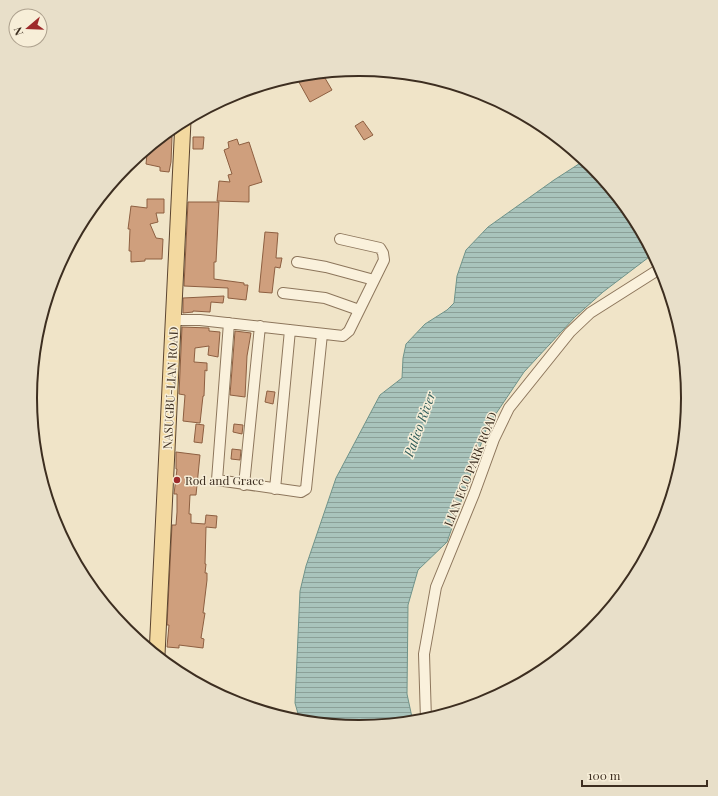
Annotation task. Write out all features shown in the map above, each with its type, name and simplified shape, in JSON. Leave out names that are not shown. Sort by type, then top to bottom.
[{"type":"main road","name":"NASUGBU-LIAN ROAD","points":[[157,648],[183,128]]},
{"type":"street","points":[[173,320],[200,320],[343,336],[349,331],[384,260],[383,253],[380,248],[340,238]]},
{"type":"street","points":[[297,262],[326,267],[374,280]]},
{"type":"street","name":"LIAN ECO PARK ROAD","points":[[426,713],[424,654],[436,587],[474,494],[494,439],[509,408],[565,338],[590,313],[655,272]]},
{"type":"street","points":[[283,293],[325,298],[359,310]]},
{"type":"street","points":[[229,323],[217,480],[301,492],[306,489],[322,334]]},
{"type":"street","points":[[244,485],[260,326]]},
{"type":"street","points":[[276,489],[290,330]]},
{"type":"water","name":"Palico River","points":[[580,164],[601,186],[627,219],[649,257],[603,292],[575,317],[524,372],[487,427],[447,542],[418,570],[408,605],[407,694],[412,715],[359,720],[298,714],[295,703],[300,591],[306,566],[336,478],[380,395],[402,378],[403,358],[406,344],[425,324],[447,310],[454,303],[457,276],[466,250],[488,227]]},
{"type":"building","points":[[325,78],[332,90],[310,102],[299,82]]},
{"type":"building","points":[[363,121],[373,135],[364,140],[355,126]]},
{"type":"building","points":[[172,137],[169,172],[160,171],[160,167],[146,164],[147,156]]},
{"type":"building","points":[[193,137],[204,137],[203,149],[193,149]]},
{"type":"building","points":[[237,139],[239,145],[249,142],[262,182],[249,186],[249,202],[217,201],[219,181],[230,182],[228,175],[232,174],[224,150],[229,148],[228,142]]},
{"type":"building","points":[[147,199],[164,199],[164,213],[156,213],[158,222],[150,224],[156,238],[163,239],[162,259],[145,259],[145,261],[131,262],[131,251],[129,251],[130,229],[128,229],[131,206],[147,208]]},
{"type":"building","points":[[188,202],[219,202],[214,279],[244,283],[244,285],[248,285],[246,300],[228,298],[228,288],[184,286]]},
{"type":"building","points":[[265,232],[278,233],[276,258],[282,258],[280,268],[275,267],[272,293],[259,292]]},
{"type":"building","points":[[224,296],[223,303],[211,302],[210,312],[193,311],[183,313],[183,298]]},
{"type":"building","points":[[182,327],[209,328],[209,331],[220,332],[218,357],[208,355],[209,346],[195,348],[194,362],[207,363],[200,423],[183,421],[185,395],[179,394]]},
{"type":"building","points":[[235,331],[251,333],[247,356],[245,397],[230,395]]},
{"type":"building","points":[[267,391],[275,392],[273,404],[265,402]]},
{"type":"building","points":[[196,424],[204,425],[202,443],[194,442]]},
{"type":"building","points":[[234,424],[243,425],[242,434],[233,432]]},
{"type":"building","points":[[232,449],[241,450],[240,460],[231,459]]},
{"type":"building","points":[[176,452],[200,455],[196,495],[190,495],[189,514],[191,514],[191,523],[205,524],[206,515],[217,516],[216,528],[206,527],[205,573],[207,573],[207,580],[203,613],[205,613],[201,638],[204,639],[203,648],[179,645],[179,648],[167,647],[172,525],[176,525],[177,512],[177,494],[174,494],[177,469]]},
{"type":"place","name":"Rod and Grace","points":[[177,480]]}]
